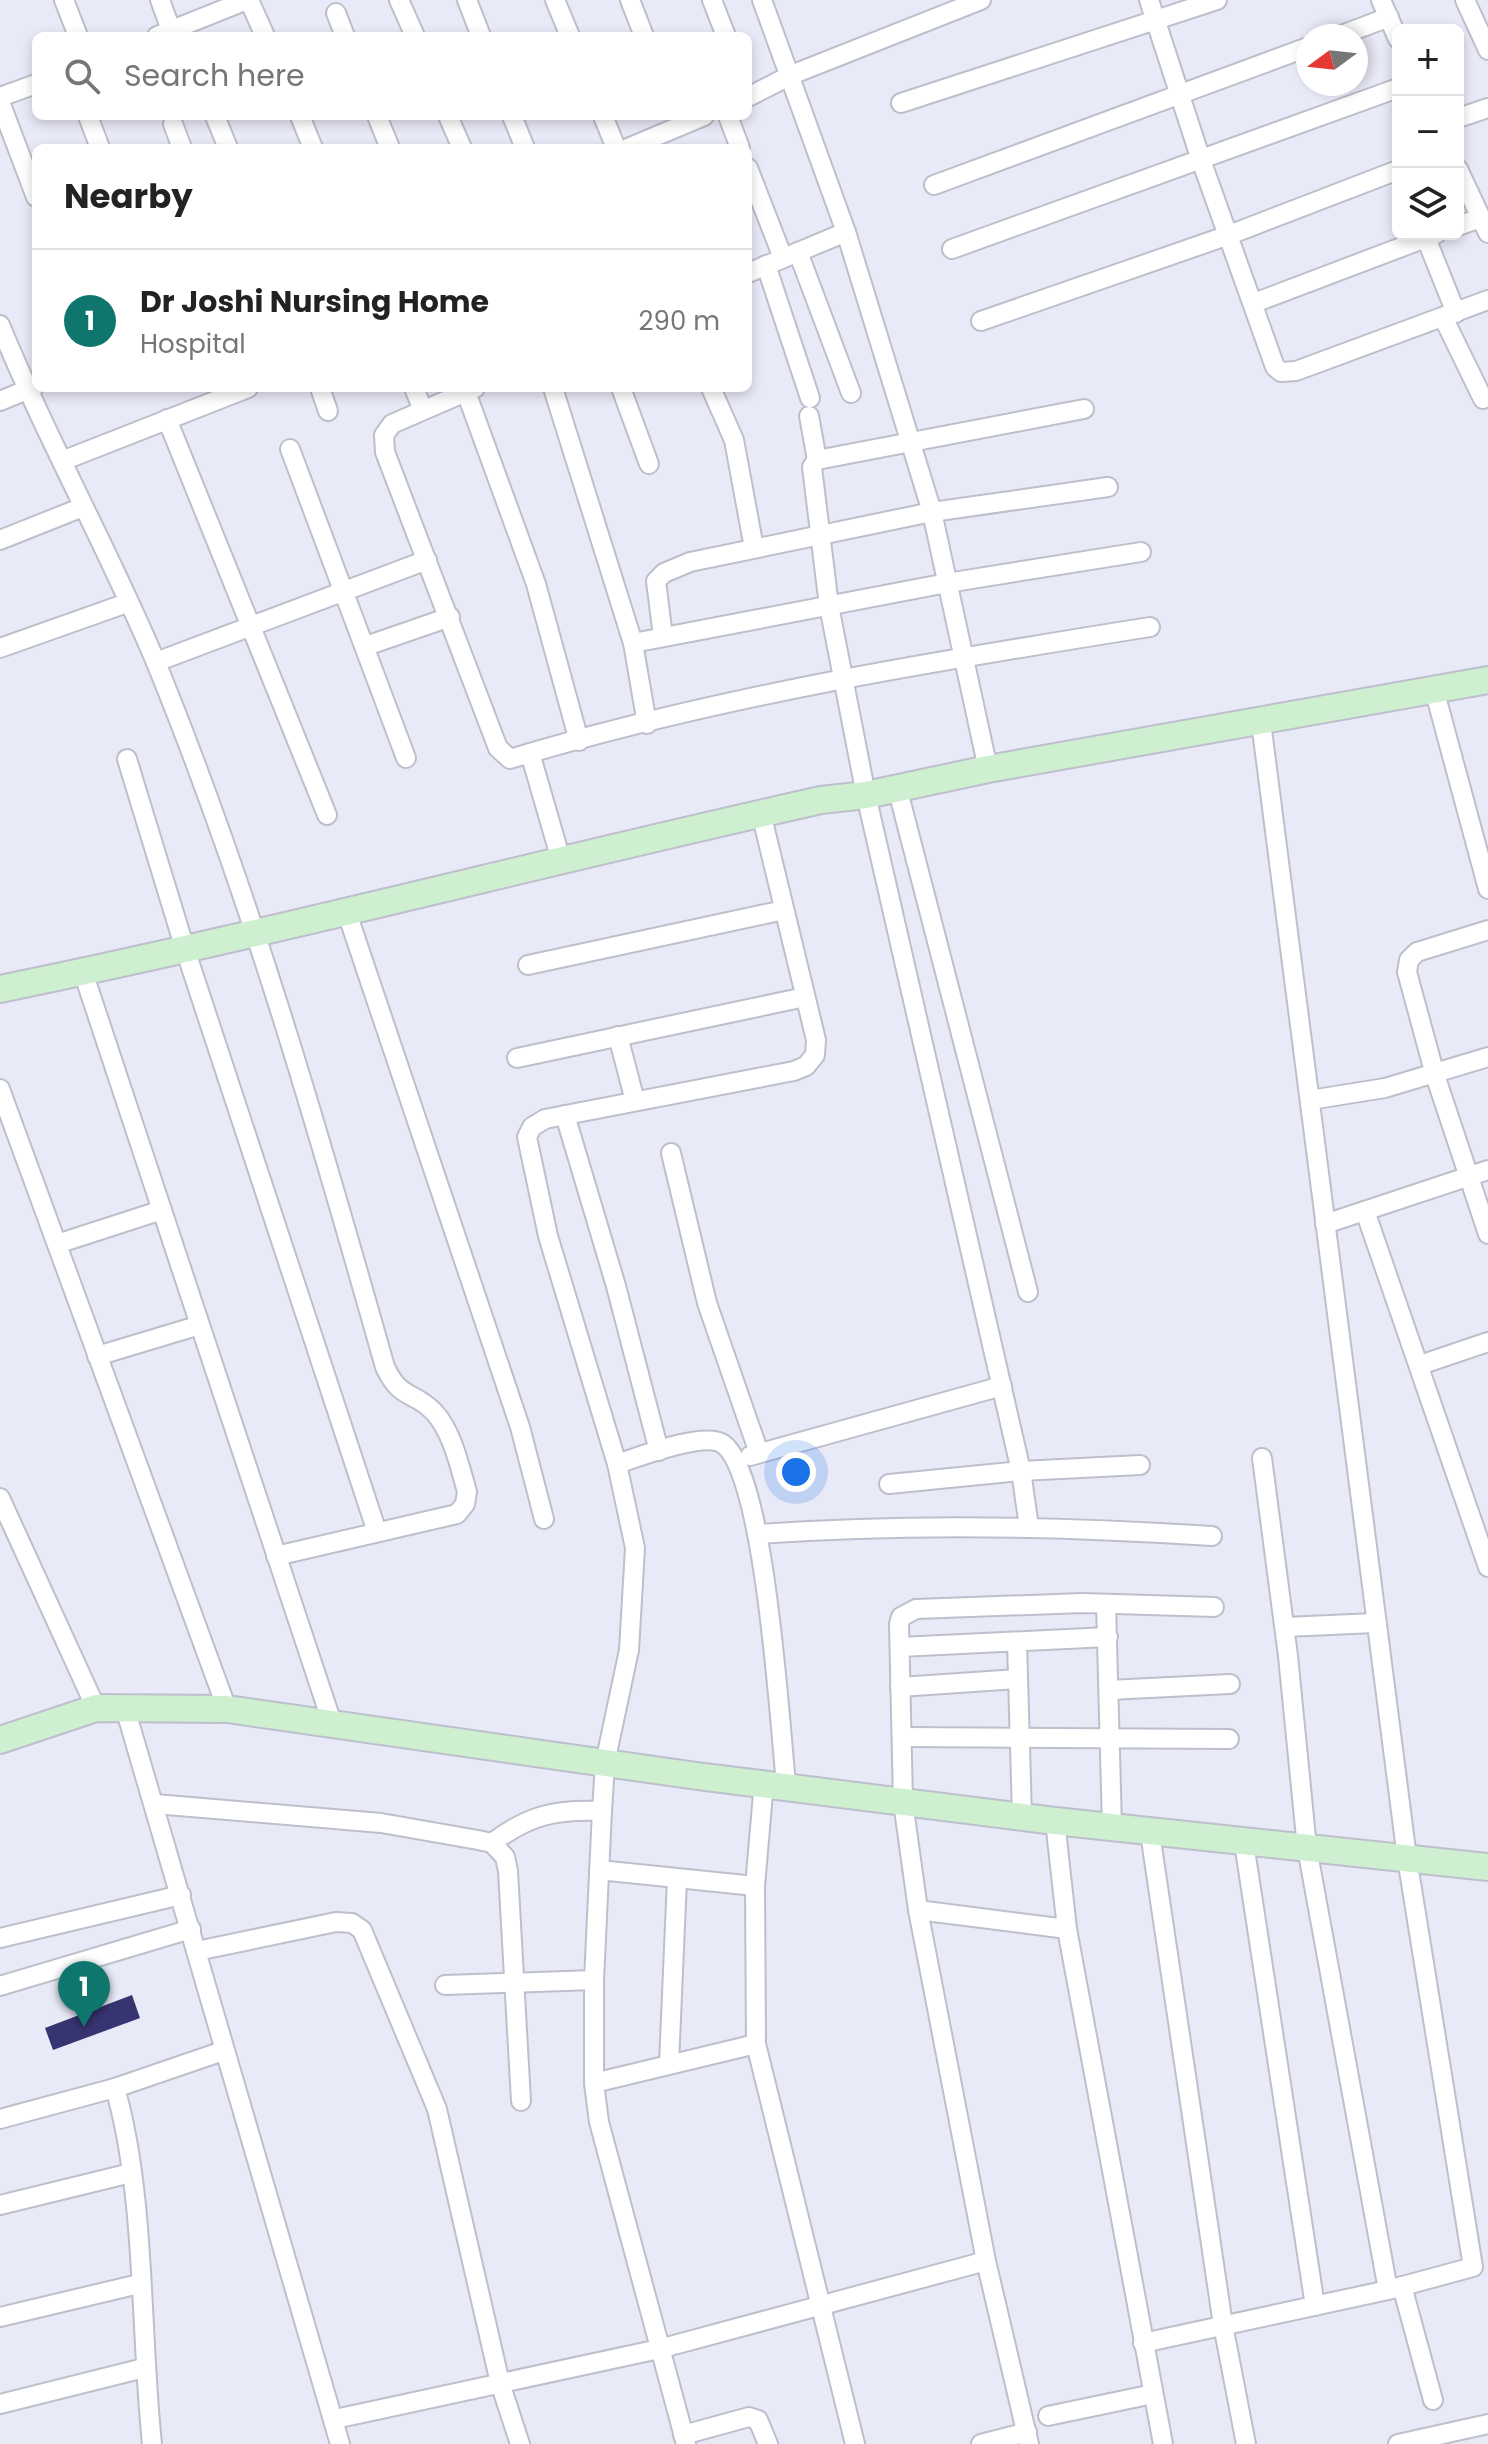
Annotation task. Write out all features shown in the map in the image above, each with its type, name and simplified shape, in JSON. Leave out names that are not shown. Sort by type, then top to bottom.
[{"type":"main road","points":[[0,989],[347,913],[437,888],[821,800],[866,795],[988,769],[1488,680]]},
{"type":"main road","points":[[0,1740],[96,1708],[227,1709],[605,1763],[1150,1833],[1488,1867]]},
{"type":"street","points":[[64,0],[76,32]]},
{"type":"street","points":[[160,0],[164,32]]},
{"type":"street","points":[[167,32],[248,0],[263,32]]},
{"type":"street","points":[[399,0],[413,32]]},
{"type":"street","points":[[467,0],[479,32]]},
{"type":"street","points":[[555,0],[568,32]]},
{"type":"street","points":[[630,0],[642,32]]},
{"type":"street","points":[[712,0],[724,32]]},
{"type":"street","points":[[762,0],[846,232],[932,512],[961,657],[988,769]]},
{"type":"street","points":[[752,94],[960,4],[981,0]]},
{"type":"street","points":[[1149,0],[1201,160],[1275,367],[1281,372],[1296,371],[1488,300]]},
{"type":"street","points":[[901,103],[1156,23],[1217,0]]},
{"type":"street","points":[[1465,0],[1488,50]]},
{"type":"street","points":[[1359,24],[1385,9]]},
{"type":"street","points":[[336,13],[343,32]]},
{"type":"street","points":[[934,185],[1296,51]]},
{"type":"street","points":[[32,86],[0,100],[32,186]]},
{"type":"street","points":[[952,249],[1392,90]]},
{"type":"street","points":[[1464,116],[1488,108]]},
{"type":"street","points":[[90,120],[98,144]]},
{"type":"street","points":[[217,120],[226,144]]},
{"type":"street","points":[[302,120],[311,144]]},
{"type":"street","points":[[379,120],[388,144]]},
{"type":"street","points":[[450,120],[460,144]]},
{"type":"street","points":[[514,120],[523,144]]},
{"type":"street","points":[[605,120],[614,144]]},
{"type":"street","points":[[730,120],[738,144]]},
{"type":"street","points":[[643,144],[676,121]]},
{"type":"street","points":[[173,124],[180,144]]},
{"type":"street","points":[[981,321],[1229,235],[1392,172]]},
{"type":"street","points":[[752,179],[782,258],[851,393]]},
{"type":"street","points":[[1464,182],[1484,225],[1464,226]]},
{"type":"street","points":[[752,271],[846,232]]},
{"type":"street","points":[[1254,303],[1420,240]]},
{"type":"street","points":[[1432,240],[1450,315],[1483,399]]},
{"type":"street","points":[[782,258],[817,460]]},
{"type":"street","points":[[0,325],[31,388],[0,401]]},
{"type":"street","points":[[33,392],[156,662],[257,933],[385,1367],[394,1385],[405,1396],[431,1409],[440,1420],[467,1492],[465,1504],[457,1514],[276,1556]]},
{"type":"street","points":[[62,461],[238,392]]},
{"type":"street","points":[[321,392],[328,411]]},
{"type":"street","points":[[416,392],[422,408]]},
{"type":"street","points":[[466,392],[422,408],[392,424],[384,435],[385,452],[498,748],[510,759],[647,724],[961,657],[1150,627]]},
{"type":"street","points":[[472,392],[536,584],[579,741]]},
{"type":"street","points":[[554,392],[633,643],[647,724]]},
{"type":"street","points":[[622,392],[649,464]]},
{"type":"street","points":[[713,392],[734,440],[754,548]]},
{"type":"street","points":[[1029,1527],[1021,1471],[866,795],[829,606],[812,467],[817,460],[1084,409]]},
{"type":"street","points":[[167,419],[327,815]]},
{"type":"street","points":[[290,449],[406,758]]},
{"type":"street","points":[[663,637],[654,590],[656,581],[664,573],[690,562],[932,512],[1108,487]]},
{"type":"street","points":[[0,540],[83,507]]},
{"type":"street","points":[[633,643],[947,583],[1141,552]]},
{"type":"street","points":[[156,662],[427,560]]},
{"type":"street","points":[[0,648],[127,603]]},
{"type":"street","points":[[366,646],[450,617]]},
{"type":"street","points":[[1434,689],[1488,889]]},
{"type":"street","points":[[1143,2343],[1395,2288],[1480,2264],[1407,1858],[1261,722]]},
{"type":"street","points":[[530,753],[561,860]]},
{"type":"street","points":[[127,759],[185,949],[377,1532]]},
{"type":"street","points":[[897,787],[1028,1292]]},
{"type":"street","points":[[761,813],[816,1040],[815,1055],[806,1066],[545,1119],[532,1127],[527,1137],[548,1236],[617,1464],[635,1548],[635,1594],[629,1650],[605,1763],[594,1980],[594,2083],[599,2122],[684,2439],[749,2417],[758,2420],[768,2444]]},
{"type":"street","points":[[528,965],[784,910]]},
{"type":"street","points":[[347,913],[520,1427],[544,1519]]},
{"type":"street","points":[[1488,930],[1417,952],[1409,960],[1407,972],[1435,1075],[1479,1173],[1488,1234]]},
{"type":"street","points":[[83,972],[333,1726]]},
{"type":"street","points":[[517,1058],[805,997]]},
{"type":"street","points":[[618,1036],[635,1101]]},
{"type":"street","points":[[1310,1100],[1385,1088],[1488,1057]]},
{"type":"street","points":[[0,1089],[227,1709]]},
{"type":"street","points":[[565,1115],[616,1286],[659,1451]]},
{"type":"street","points":[[671,1153],[707,1303],[759,1453]]},
{"type":"street","points":[[1325,1224],[1479,1173]]},
{"type":"street","points":[[57,1244],[162,1210]]},
{"type":"street","points":[[1365,1211],[1488,1567]]},
{"type":"street","points":[[97,1356],[200,1325]]},
{"type":"street","points":[[1420,1365],[1488,1342]]},
{"type":"street","points":[[736,1461],[1002,1386]]},
{"type":"street","points":[[617,1464],[707,1439],[722,1443],[736,1461],[759,1534],[775,1783],[755,1886],[756,2044],[818,2306],[855,2444]]},
{"type":"street","points":[[1262,1458],[1285,1627],[1307,1848],[1395,2288],[1433,2400]]},
{"type":"street","points":[[889,1484],[1021,1471],[1140,1465]]},
{"type":"street","points":[[0,1498],[96,1708]]},
{"type":"street","points":[[759,1534],[847,1527],[1029,1527],[1212,1536]]},
{"type":"street","points":[[981,2444],[1028,2438],[986,2261],[918,1910],[903,1802],[901,1617],[916,1609],[1106,1604],[1214,1607]]},
{"type":"street","points":[[1106,1604],[1112,1828]]},
{"type":"street","points":[[1285,1627],[1375,1623]]},
{"type":"street","points":[[900,1647],[1108,1637]]},
{"type":"street","points":[[1017,1642],[1022,1816]]},
{"type":"street","points":[[900,1687],[1018,1679]]},
{"type":"street","points":[[1109,1690],[1230,1684]]},
{"type":"street","points":[[125,1708],[340,2444]]},
{"type":"street","points":[[902,1737],[1229,1739]]},
{"type":"street","points":[[155,1804],[381,1823],[492,1843],[505,1857],[508,1871],[521,2101]]},
{"type":"street","points":[[492,1843],[518,1823],[546,1814],[602,1811]]},
{"type":"street","points":[[1055,1821],[1067,1929],[1163,2444]]},
{"type":"street","points":[[1150,1833],[1223,2325],[1246,2444]]},
{"type":"street","points":[[1244,1843],[1315,2306]]},
{"type":"street","points":[[599,1870],[755,1886]]},
{"type":"street","points":[[669,2064],[677,1879]]},
{"type":"street","points":[[0,1938],[181,1895]]},
{"type":"street","points":[[918,1910],[1067,1929]]},
{"type":"street","points":[[197,1951],[336,1922],[352,1923],[362,1930],[437,2109],[500,2383],[520,2444]]},
{"type":"street","points":[[0,1986],[191,1929]]},
{"type":"street","points":[[445,1985],[594,1980]]},
{"type":"street","points":[[594,2083],[756,2044]]},
{"type":"street","points":[[0,2119],[115,2088],[223,2051]]},
{"type":"street","points":[[115,2088],[123,2116],[131,2173],[152,2444]]},
{"type":"street","points":[[0,2205],[131,2173]]},
{"type":"street","points":[[335,2419],[659,2349],[986,2261]]},
{"type":"street","points":[[0,2317],[139,2284]]},
{"type":"street","points":[[0,2404],[144,2368]]},
{"type":"street","points":[[1048,2416],[1153,2394]]},
{"type":"street","points":[[1400,2444],[1488,2424]]},
{"type":"building","points":[[132,1995],[140,2018],[53,2050],[45,2028]]},
{"type":"place","name":"Dr Joshi Nursing Home","points":[[84,2027]]}]
